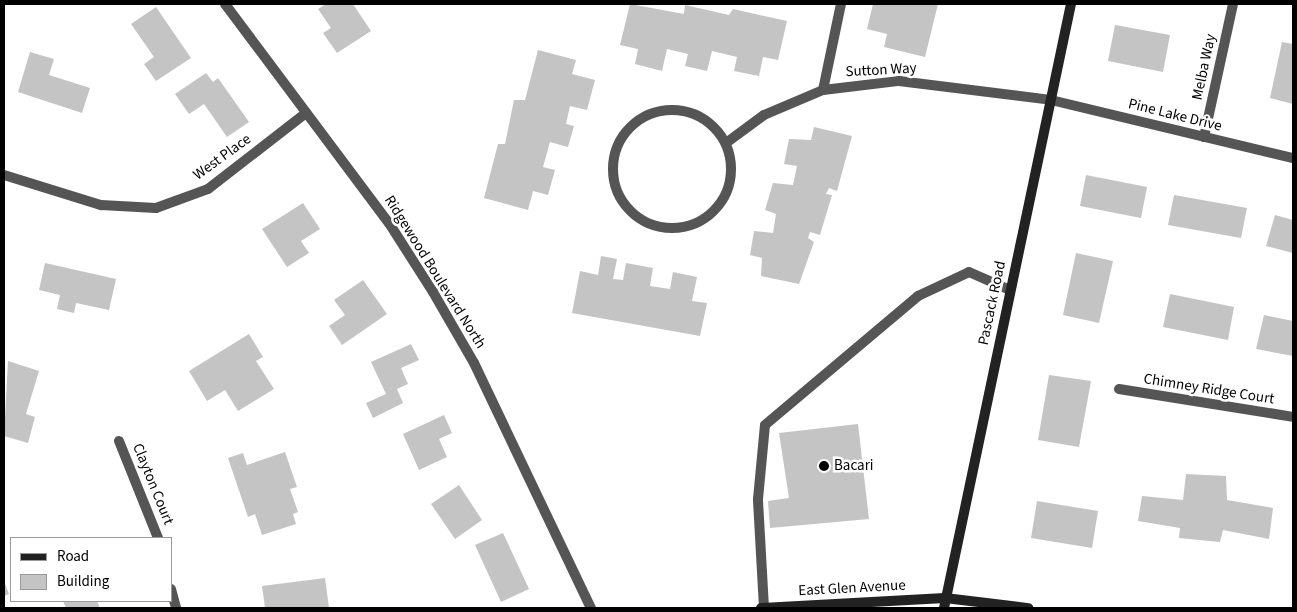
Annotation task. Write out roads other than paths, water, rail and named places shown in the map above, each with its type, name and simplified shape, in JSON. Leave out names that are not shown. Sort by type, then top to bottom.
[{"type":"street","name":"Ridgewood Boulevard North","points":[[225,4],[388,223],[474,363],[591,608]]},
{"type":"street","name":"Pascack Road","points":[[945,603],[1071,4]]},
{"type":"street","name":"Melba Way","points":[[1204,137],[1233,4]]},
{"type":"street","points":[[823,90],[837,5]]},
{"type":"street","name":"Sutton Way","points":[[726,143],[764,115],[823,90],[899,81],[1051,100]]},
{"type":"street","name":"Pine Lake Drive","points":[[1051,100],[1293,158]]},
{"type":"street","points":[[684,110],[716,128],[726,143],[731,163],[730,184],[721,202],[706,217],[688,226],[654,225],[630,211],[618,195],[614,156],[626,132],[647,115],[684,110]]},
{"type":"street","name":"West Place","points":[[4,175],[101,205],[156,208],[208,189],[306,113]]},
{"type":"street","points":[[762,608],[758,499],[765,425],[918,296],[969,272],[1010,290]]},
{"type":"street","name":"Chimney Ridge Court","points":[[1120,390],[1293,417]]},
{"type":"street","name":"Clayton Court","points":[[119,441],[158,537]]},
{"type":"street","points":[[172,593],[176,608]]},
{"type":"street","name":"East Glen Avenue","points":[[762,608],[945,603],[1028,608]]},
{"type":"place","name":"Bacari","points":[[824,466]]}]
